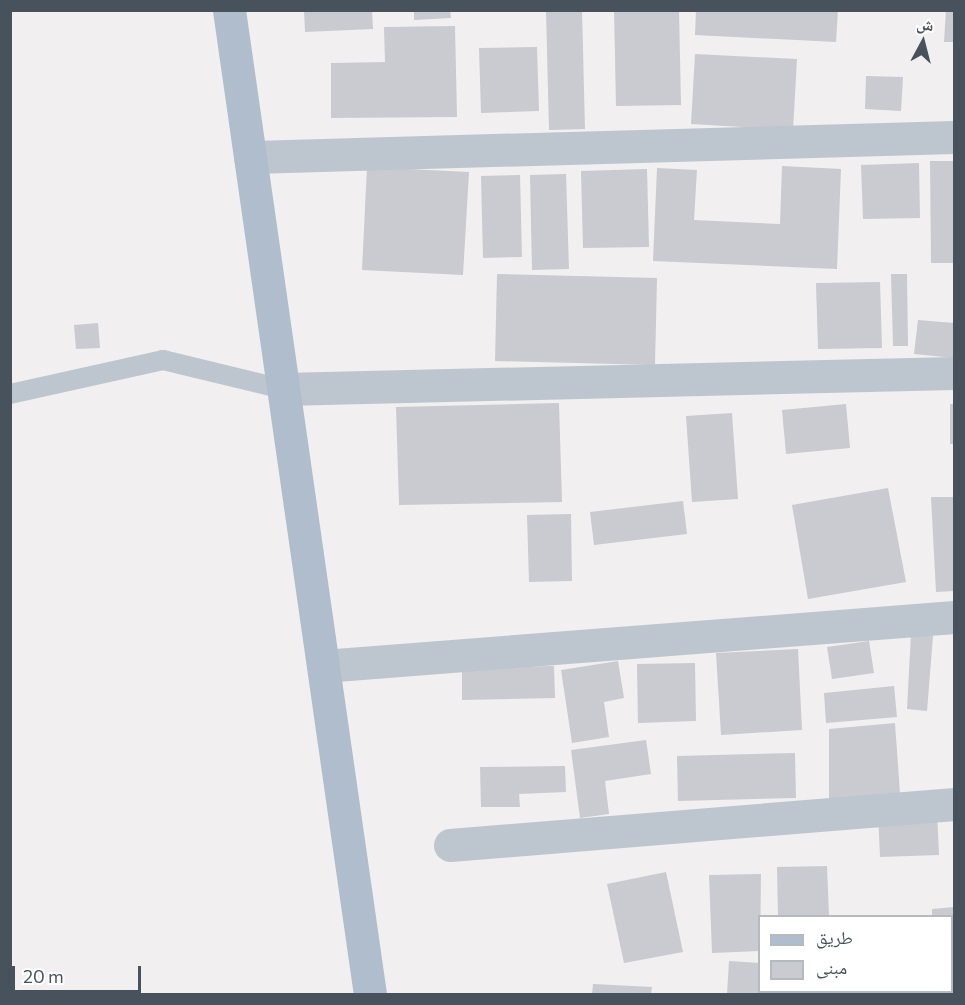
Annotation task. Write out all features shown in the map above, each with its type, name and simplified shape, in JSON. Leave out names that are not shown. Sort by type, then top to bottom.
[{"type":"main road","points":[[229,10],[370,994]]},
{"type":"street","points":[[250,157],[954,137]]},
{"type":"street","points":[[283,389],[954,373]]},
{"type":"street","points":[[323,666],[954,617]]},
{"type":"street","points":[[450,845],[954,804]]},
{"type":"lane","points":[[10,394],[163,360],[283,389]]},
{"type":"building","points":[[304,10],[372,10],[373,29],[305,32]]},
{"type":"building","points":[[414,10],[450,10],[451,18],[414,20]]},
{"type":"building","points":[[546,10],[582,10],[585,129],[549,130]]},
{"type":"building","points":[[614,10],[679,10],[681,105],[616,106]]},
{"type":"building","points":[[696,10],[838,10],[836,42],[695,35]]},
{"type":"building","points":[[946,10],[954,10],[954,42],[944,42]]},
{"type":"building","points":[[455,26],[457,117],[331,118],[331,63],[385,62],[384,27]]},
{"type":"building","points":[[537,47],[539,111],[481,113],[479,48]]},
{"type":"building","points":[[695,54],[797,59],[793,130],[691,124]]},
{"type":"building","points":[[866,76],[903,77],[901,111],[865,109]]},
{"type":"building","points":[[930,161],[954,161],[954,263],[931,263]]},
{"type":"building","points":[[919,163],[920,218],[863,219],[861,165]]},
{"type":"building","points":[[782,166],[841,169],[837,269],[653,261],[657,168],[697,170],[694,220],[780,224]]},
{"type":"building","points":[[367,167],[469,172],[463,275],[362,270]]},
{"type":"building","points":[[647,169],[649,247],[583,248],[581,171]]},
{"type":"building","points":[[566,174],[569,269],[532,270],[530,175]]},
{"type":"building","points":[[520,175],[522,257],[483,258],[481,176]]},
{"type":"building","points":[[497,274],[657,278],[655,365],[495,361]]},
{"type":"building","points":[[891,274],[907,274],[908,346],[893,346]]},
{"type":"building","points":[[880,282],[882,348],[818,349],[816,283]]},
{"type":"building","points":[[918,320],[954,323],[954,358],[914,354]]},
{"type":"building","points":[[98,323],[100,348],[76,349],[74,325]]},
{"type":"building","points":[[559,403],[562,502],[399,505],[396,407]]},
{"type":"building","points":[[846,404],[850,448],[786,454],[782,410]]},
{"type":"building","points":[[950,404],[954,404],[954,444],[950,444]]},
{"type":"building","points":[[732,413],[738,499],[692,502],[686,416]]},
{"type":"building","points":[[888,488],[906,582],[808,599],[792,505]]},
{"type":"building","points":[[931,497],[954,497],[954,591],[936,592]]},
{"type":"building","points":[[683,501],[687,534],[594,545],[590,512]]},
{"type":"building","points":[[571,514],[572,581],[529,582],[527,515]]},
{"type":"building","points":[[911,634],[933,636],[927,711],[907,709]]},
{"type":"building","points":[[869,641],[874,673],[832,679],[827,647]]},
{"type":"building","points":[[798,649],[802,730],[721,735],[716,653]]},
{"type":"building","points":[[618,661],[624,698],[604,702],[609,737],[572,743],[561,670]]},
{"type":"building","points":[[695,663],[696,721],[638,723],[637,664]]},
{"type":"building","points":[[554,666],[555,698],[462,700],[462,668]]},
{"type":"building","points":[[894,686],[897,717],[826,723],[824,693]]},
{"type":"building","points":[[895,723],[900,793],[829,799],[829,729]]},
{"type":"building","points":[[646,740],[651,774],[605,781],[609,814],[580,818],[571,750]]},
{"type":"building","points":[[795,753],[796,798],[678,801],[677,756]]},
{"type":"building","points":[[565,766],[566,792],[519,794],[520,807],[481,807],[480,767]]},
{"type":"building","points":[[937,811],[939,855],[880,857],[878,813]]},
{"type":"building","points":[[827,866],[829,915],[778,915],[777,867]]},
{"type":"building","points":[[666,872],[683,952],[624,963],[607,884]]},
{"type":"building","points":[[761,874],[758,951],[712,953],[709,875]]},
{"type":"building","points":[[954,907],[954,945],[953,915],[932,915],[932,909]]},
{"type":"building","points":[[729,961],[758,963],[758,993],[777,994],[727,994]]},
{"type":"building","points":[[953,974],[954,994],[860,994],[953,993]]},
{"type":"building","points":[[593,984],[652,987],[651,994],[592,994]]},
{"type":"building","points":[[794,993],[831,993],[831,994]]}]
